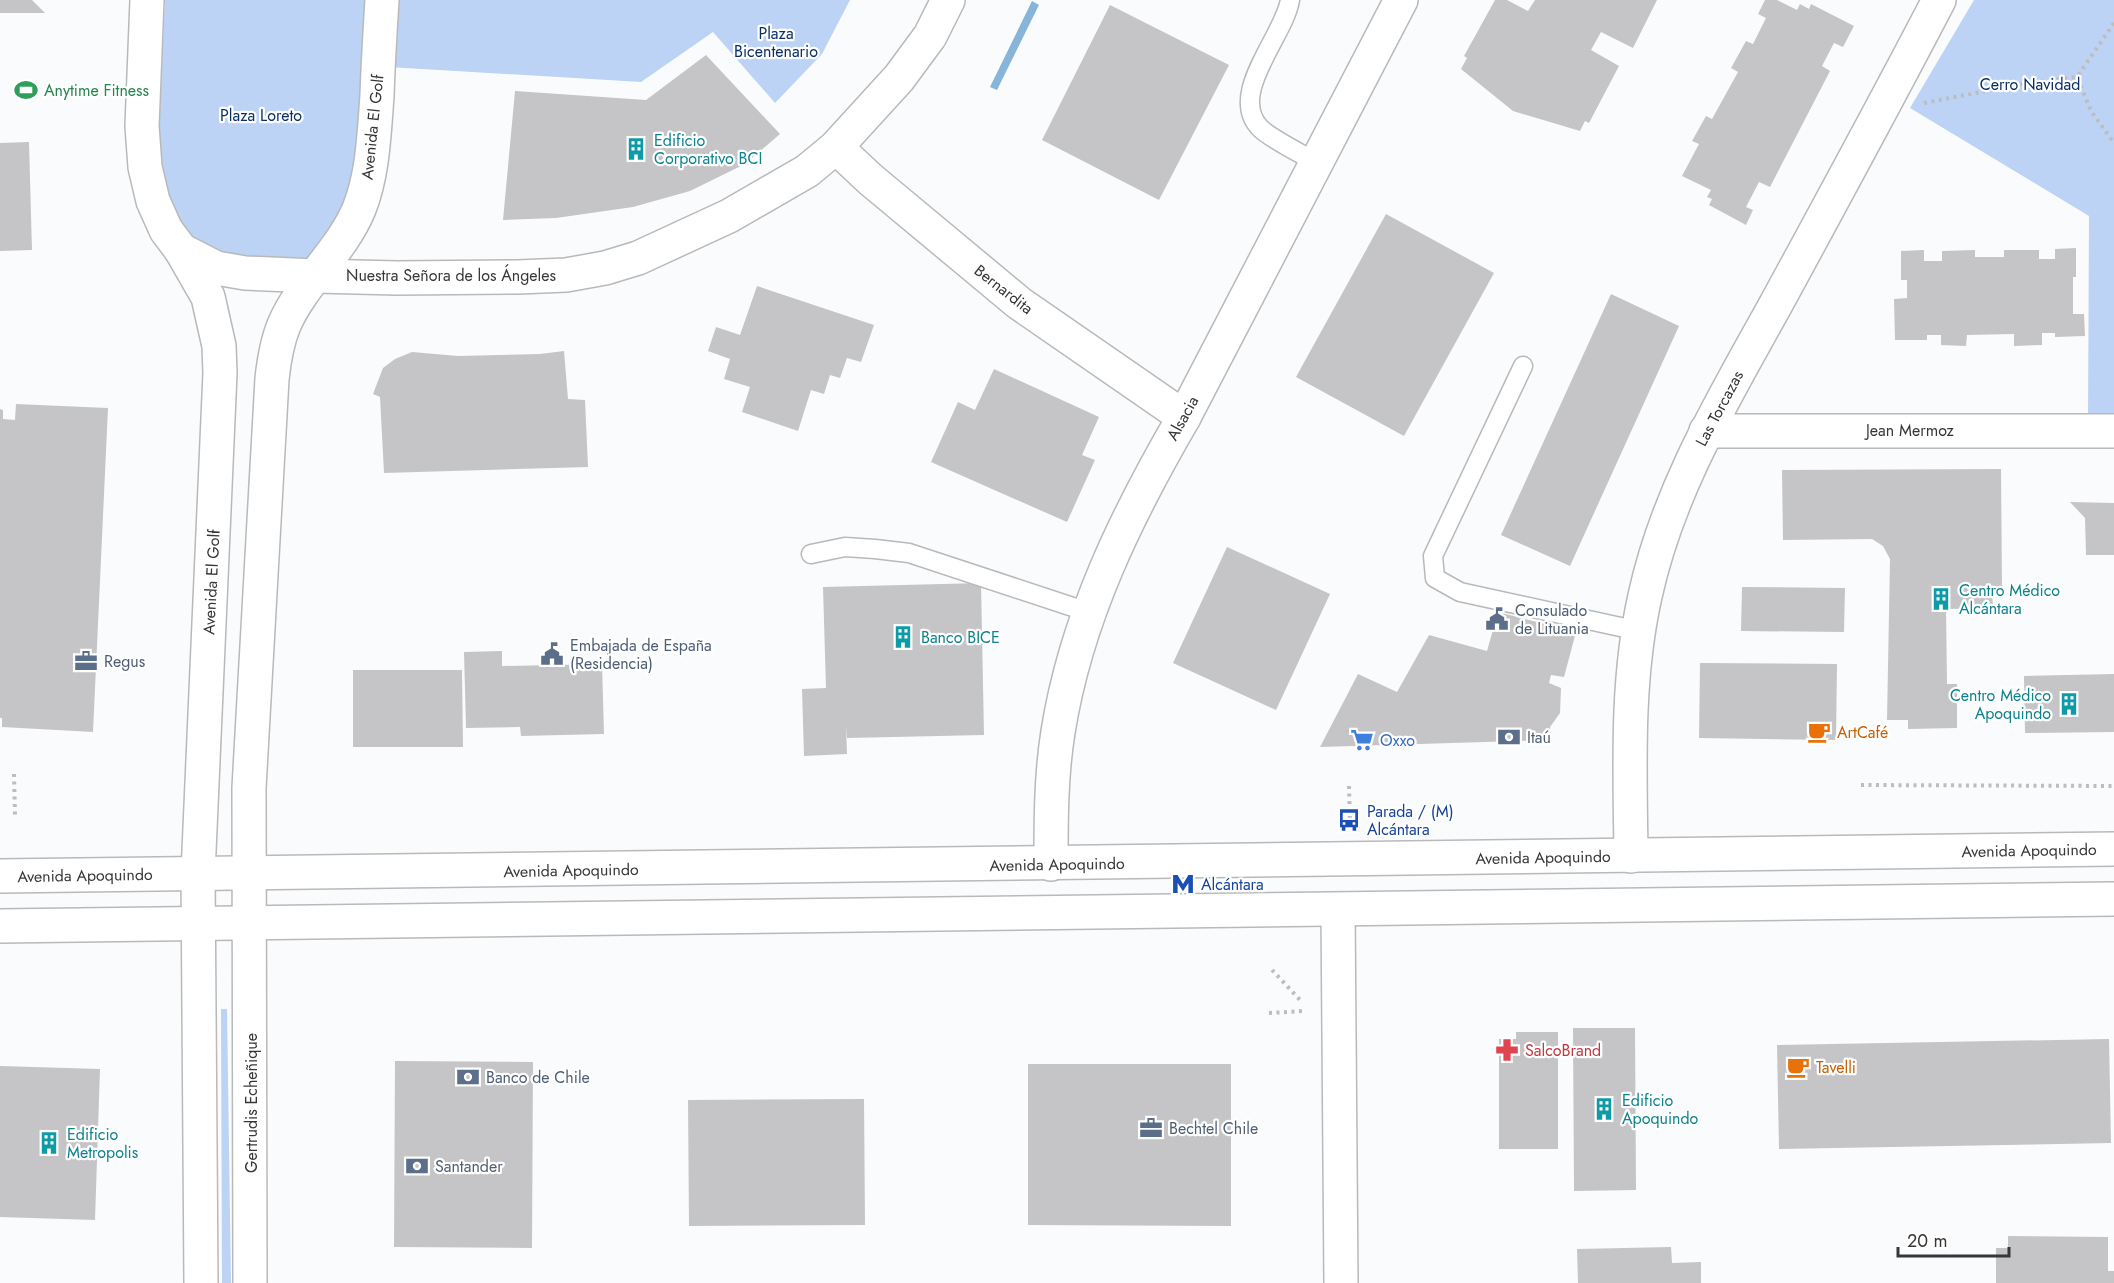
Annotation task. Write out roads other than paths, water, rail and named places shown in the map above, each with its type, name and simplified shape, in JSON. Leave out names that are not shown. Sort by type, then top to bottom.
[{"type":"street","name":"Avenida El Golf","points":[[147,0],[142,126],[145,167],[153,201],[166,230],[181,250],[208,297],[219,346],[220,373],[198,874],[198,924]]},
{"type":"street","name":"Avenida El Golf","points":[[251,923],[249,788],[272,379],[276,351],[284,325],[343,238],[359,210],[368,177],[375,131],[382,0]]},
{"type":"street","name":"Nuestra Señora de los Ángeles","points":[[316,276],[518,278],[566,275],[605,268],[638,258],[729,216],[807,171],[836,147],[899,78],[930,36],[948,0]]},
{"type":"street","name":"Alsacia","points":[[1050,864],[1052,797],[1058,733],[1073,662],[1088,612],[1112,554],[1148,480],[1184,417],[1401,0]]},
{"type":"street","name":"Las Torcazas","points":[[1631,856],[1632,683],[1639,631],[1654,560],[1669,513],[1706,431],[1881,113],[1939,0]]},
{"type":"street","name":"Bernardita","points":[[836,147],[870,179],[1019,303],[1184,417]]},
{"type":"street","name":"Avenida El Golf","points":[[181,250],[216,268],[245,273],[316,276]]},
{"type":"street","name":"Jean Mermoz","points":[[1706,431],[2114,431]]},
{"type":"street","name":"Avenida Apoquindo","points":[[0,876],[2114,849]]},
{"type":"street","points":[[0,926],[2114,899]]},
{"type":"street","points":[[1338,910],[1341,1283]]},
{"type":"street","name":"Gertrudis Echeñique","points":[[250,1283],[251,923]]},
{"type":"street","points":[[198,924],[201,1283]]},
{"type":"lane","points":[[1290,0],[1283,22],[1253,83],[1249,103],[1256,123],[1263,131],[1317,163]]},
{"type":"lane","points":[[1523,366],[1433,556],[1435,578],[1460,592],[1639,631]]},
{"type":"lane","points":[[811,554],[845,548],[875,549],[909,554],[1088,612]]},
{"type":"place","name":"Anytime Fitness","points":[[26,90]]},
{"type":"place","name":"Edificio Corporativo BCI","points":[[636,149]]},
{"type":"place","name":"Centro Médico Alcántara","points":[[1941,599]]},
{"type":"place","name":"Consulado de Lituania","points":[[1497,619]]},
{"type":"place","name":"Banco BICE","points":[[903,637]]},
{"type":"place","name":"Embajada de España (Residencia)","points":[[552,654]]},
{"type":"place","name":"Regus","points":[[86,661]]},
{"type":"place","name":"Centro Médico Apoquindo","points":[[2069,704]]},
{"type":"place","name":"ArtCafé","points":[[1819,732]]},
{"type":"place","name":"Itaú","points":[[1509,737]]},
{"type":"place","name":"Oxxo","points":[[1362,740]]},
{"type":"place","name":"Parada / (M) Alcántara","points":[[1349,820]]},
{"type":"place","name":"Alcántara","points":[[1183,884]]},
{"type":"place","name":"SalcoBrand","points":[[1507,1050]]},
{"type":"place","name":"Tavelli","points":[[1798,1067]]},
{"type":"place","name":"Banco de Chile","points":[[468,1077]]},
{"type":"place","name":"Edificio Apoquindo","points":[[1604,1109]]},
{"type":"place","name":"Bechtel Chile","points":[[1151,1128]]},
{"type":"place","name":"Edificio Metropolis","points":[[49,1143]]},
{"type":"place","name":"Santander","points":[[417,1166]]},
{"type":"park label","name":"Plaza Bicentenario","points":[[776,42]]},
{"type":"park label","name":"Cerro Navidad","points":[[2030,84]]},
{"type":"park label","name":"Plaza Loreto","points":[[261,115]]}]
